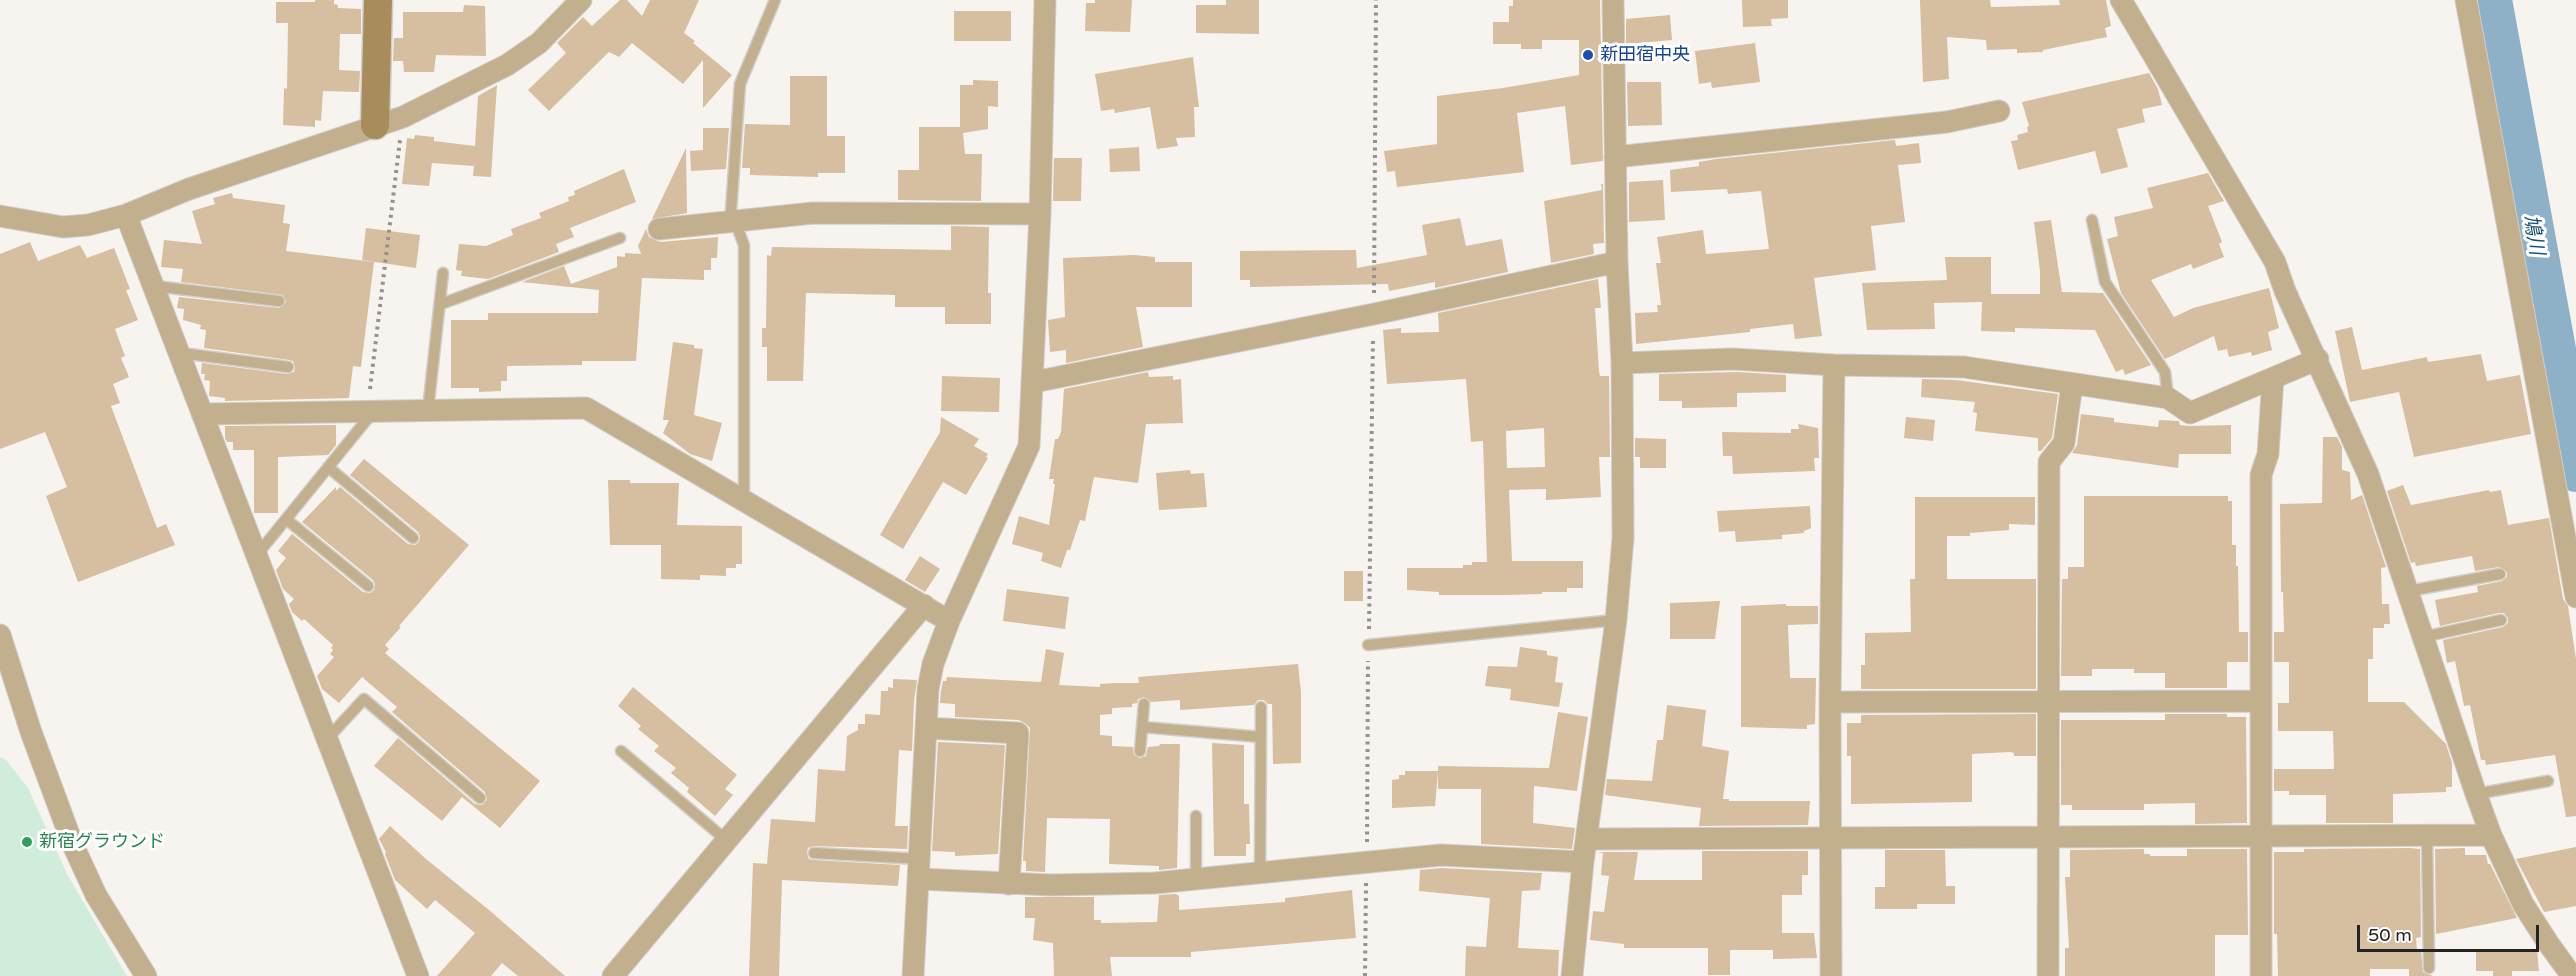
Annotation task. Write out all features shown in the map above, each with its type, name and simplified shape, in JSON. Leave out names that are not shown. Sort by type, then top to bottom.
[{"type":"street","points":[[375,125],[378,0]]},
{"type":"street","points":[[0,216],[63,227],[88,225],[126,215],[189,189],[403,117],[507,65],[538,43],[581,0]]},
{"type":"street","points":[[913,976],[930,681],[949,621],[1029,446],[1034,382],[1045,0]]},
{"type":"street","points":[[1572,976],[1583,862],[1616,620],[1623,538],[1622,363],[1617,262],[1613,0]]},
{"type":"street","points":[[2121,0],[2275,262],[2285,291],[2318,359],[2368,474],[2476,794],[2492,835],[2523,904],[2572,976]]},
{"type":"street","points":[[2466,0],[2576,597]]},
{"type":"street","points":[[1615,158],[1947,122],[1998,111]]},
{"type":"street","points":[[659,229],[813,213],[1040,214]]},
{"type":"street","points":[[126,215],[418,976]]},
{"type":"street","points":[[1034,382],[1374,314],[1617,262]]},
{"type":"street","points":[[1622,363],[1733,359],[1834,365],[1964,367],[2168,398],[2190,413],[2318,359]]},
{"type":"street","points":[[1831,976],[1830,702],[1834,365]]},
{"type":"street","points":[[2261,976],[2262,475],[2268,454],[2273,378]]},
{"type":"street","points":[[2048,976],[2049,462],[2064,443],[2072,384]]},
{"type":"street","points":[[204,414],[586,408],[949,621]]},
{"type":"street","points":[[613,976],[924,605]]},
{"type":"street","points":[[0,635],[31,732],[73,845],[96,895],[146,976]]},
{"type":"street","points":[[1830,702],[2261,701]]},
{"type":"street","points":[[926,728],[1018,733],[1009,884]]},
{"type":"street","points":[[1587,839],[2492,835]]},
{"type":"street","points":[[919,869],[1009,884],[1143,883],[1441,855],[1583,862]]},
{"type":"lane","points":[[744,500],[744,244],[731,212],[740,84],[776,0]]},
{"type":"lane","points":[[2092,220],[2105,282],[2165,372],[2168,398]]},
{"type":"lane","points":[[441,304],[620,238]]},
{"type":"lane","points":[[428,410],[444,273]]},
{"type":"lane","points":[[154,286],[279,302]]},
{"type":"lane","points":[[180,354],[288,367]]},
{"type":"lane","points":[[255,556],[371,410]]},
{"type":"lane","points":[[328,467],[413,538]]},
{"type":"lane","points":[[286,519],[368,586]]},
{"type":"lane","points":[[2409,591],[2500,574]]},
{"type":"lane","points":[[1368,645],[1616,620]]},
{"type":"lane","points":[[2424,637],[2501,620]]},
{"type":"lane","points":[[327,739],[364,699],[480,798]]},
{"type":"lane","points":[[1140,751],[1144,704]]},
{"type":"lane","points":[[1260,872],[1261,707]]},
{"type":"lane","points":[[1142,727],[1261,737]]},
{"type":"lane","points":[[621,751],[726,840]]},
{"type":"lane","points":[[2476,794],[2548,781]]},
{"type":"lane","points":[[1196,816],[1196,879]]},
{"type":"lane","points":[[2427,835],[2429,968]]},
{"type":"lane","points":[[814,853],[919,869]]},
{"type":"path","points":[[1365,976],[1376,0]]},
{"type":"path","points":[[371,410],[403,117]]},
{"type":"green space","name":"新宿グラウンド","points":[[0,757],[6,760],[28,788],[68,876],[127,976],[0,976]]},
{"type":"building","points":[[315,0],[334,0],[338,8],[361,9],[361,34],[340,34],[339,70],[360,71],[359,92],[323,91],[321,121],[315,120],[315,127],[283,125],[284,88],[287,89],[288,23],[276,23],[276,2],[315,2]]},
{"type":"building","points":[[620,0],[627,0],[642,16],[650,0],[699,0],[684,33],[732,75],[703,108],[703,60],[683,84],[632,43],[619,57],[609,52],[549,111],[528,90],[566,53],[557,43],[583,17],[592,26]]},
{"type":"building","points":[[1095,0],[1132,0],[1130,32],[1085,31],[1086,3],[1095,3]]},
{"type":"building","points":[[1226,0],[1259,0],[1259,34],[1196,33],[1196,5],[1226,5]]},
{"type":"building","points":[[1513,0],[1600,0],[1603,161],[1571,165],[1565,106],[1517,113],[1524,172],[1397,187],[1395,171],[1387,172],[1384,151],[1437,144],[1437,96],[1579,75],[1579,40],[1542,40],[1542,49],[1521,49],[1521,44],[1493,44],[1493,22],[1509,22],[1509,6],[1513,6]]},
{"type":"building","points":[[1742,0],[1788,0],[1788,18],[1771,19],[1772,26],[1743,27]]},
{"type":"building","points":[[1920,0],[1990,0],[1991,7],[2060,5],[2059,0],[2106,0],[2111,26],[2105,28],[2107,37],[2043,50],[2043,52],[2017,53],[2017,49],[1987,50],[1986,40],[1947,37],[1949,79],[1923,82]]},
{"type":"building","points":[[464,5],[485,6],[486,56],[436,55],[434,72],[404,72],[403,61],[393,61],[394,38],[403,38],[403,12],[463,12]]},
{"type":"building","points":[[954,11],[1011,11],[1011,41],[954,41]]},
{"type":"building","points":[[1670,15],[1672,40],[1626,44],[1626,19]]},
{"type":"building","points":[[1755,43],[1760,82],[1712,88],[1711,82],[1699,84],[1695,51]]},
{"type":"building","points":[[1193,57],[1199,107],[1194,107],[1195,137],[1176,138],[1178,146],[1157,149],[1150,107],[1115,113],[1114,109],[1101,111],[1095,74]]},
{"type":"building","points":[[2149,73],[2158,89],[2162,105],[2142,109],[2145,122],[2117,129],[2128,167],[2101,174],[2095,151],[2018,170],[2011,141],[2018,140],[2017,135],[2028,132],[2027,127],[2029,126],[2022,102]]},
{"type":"building","points":[[790,76],[827,76],[827,136],[845,136],[845,173],[818,173],[818,177],[750,175],[750,168],[742,168],[745,124],[790,125]]},
{"type":"building","points":[[973,80],[998,81],[998,107],[988,106],[988,129],[963,133],[965,154],[982,154],[981,201],[898,200],[898,170],[919,170],[919,127],[960,127],[960,85],[973,85]]},
{"type":"building","points":[[1627,82],[1661,82],[1662,125],[1628,126]]},
{"type":"building","points":[[497,85],[491,177],[473,176],[474,166],[432,163],[429,186],[402,184],[407,138],[414,139],[415,135],[434,137],[434,141],[475,146],[478,96]]},
{"type":"building","points":[[703,128],[729,128],[726,169],[691,171],[690,151],[703,150]]},
{"type":"building","points":[[1895,140],[1896,146],[1919,143],[1921,163],[1898,165],[1905,222],[1871,226],[1876,270],[1814,278],[1822,336],[1795,339],[1793,324],[1750,329],[1750,332],[1636,344],[1635,313],[1658,312],[1657,305],[1661,305],[1656,263],[1661,263],[1657,237],[1703,230],[1706,254],[1769,249],[1761,191],[1728,194],[1727,189],[1671,192],[1670,170],[1699,166],[1699,162],[1716,159]]},
{"type":"building","points":[[1139,147],[1140,171],[1110,172],[1109,149]]},
{"type":"building","points":[[686,148],[687,213],[652,219],[666,190]]},
{"type":"building","points":[[1054,158],[1082,158],[1081,201],[1053,201]]},
{"type":"building","points":[[624,169],[636,202],[570,228],[574,237],[556,244],[559,252],[488,279],[461,276],[462,271],[456,270],[459,244],[486,246],[513,235],[511,229],[541,218],[539,213],[569,201],[568,197],[575,195],[574,191]]},
{"type":"building","points":[[2208,173],[2224,201],[2208,206],[2222,242],[2219,244],[2224,257],[2193,269],[2191,264],[2151,280],[2174,317],[2193,308],[2269,288],[2279,328],[2268,332],[2272,350],[2252,356],[2251,352],[2229,357],[2227,349],[2218,351],[2214,336],[2165,359],[2121,293],[2107,239],[2118,236],[2114,217],[2153,208],[2147,188]]},
{"type":"building","points":[[1663,180],[1665,220],[1629,222],[1629,182]]},
{"type":"building","points":[[1601,184],[1603,184],[1604,243],[1593,244],[1594,254],[1551,263],[1544,201],[1602,190]]},
{"type":"building","points":[[232,193],[233,198],[285,205],[283,223],[290,224],[286,251],[374,262],[361,367],[353,366],[349,398],[225,401],[225,398],[209,396],[210,381],[204,380],[205,374],[201,374],[202,363],[287,374],[294,372],[295,367],[293,361],[289,360],[204,348],[206,330],[200,329],[201,325],[183,320],[184,309],[177,308],[179,297],[279,308],[286,302],[283,295],[181,282],[183,269],[161,267],[164,240],[202,244],[192,211],[215,204],[213,198]]},
{"type":"building","points":[[1460,218],[1466,246],[1502,239],[1508,272],[1435,288],[1435,282],[1389,291],[1388,284],[1250,287],[1250,280],[1240,280],[1240,251],[1356,250],[1357,268],[1427,255],[1422,225]]},
{"type":"building","points":[[2051,220],[2062,292],[2103,293],[2151,365],[2125,375],[2123,369],[2116,372],[2095,330],[2015,328],[2015,332],[1981,331],[1982,302],[1934,303],[1935,329],[1867,330],[1862,283],[1947,280],[1945,257],[1991,257],[1991,294],[2040,294],[2040,271],[2034,222]]},
{"type":"building","points":[[951,226],[989,227],[988,293],[991,293],[991,324],[945,324],[945,307],[895,307],[895,295],[806,293],[803,381],[767,381],[767,347],[762,347],[762,328],[766,328],[767,255],[771,256],[772,247],[951,250]]},
{"type":"building","points":[[366,228],[420,235],[416,268],[362,260]]},
{"type":"building","points":[[646,229],[649,237],[660,242],[718,237],[717,258],[711,258],[711,270],[704,270],[704,280],[642,278],[636,361],[582,361],[582,365],[507,366],[507,381],[501,381],[501,391],[479,392],[479,388],[451,388],[451,320],[488,320],[488,313],[598,313],[599,290],[522,282],[564,266],[571,284],[617,267],[617,256],[625,257],[625,253],[641,254],[638,246]]},
{"type":"building","points":[[30,242],[38,261],[80,245],[87,258],[114,248],[130,289],[126,290],[138,320],[115,329],[125,356],[121,358],[129,377],[113,384],[120,403],[111,406],[157,528],[166,524],[175,545],[78,582],[46,496],[67,487],[45,432],[0,449],[0,254]]},
{"type":"building","points":[[1134,255],[1155,257],[1155,262],[1192,262],[1192,307],[1136,307],[1143,347],[1066,363],[1066,350],[1050,352],[1048,320],[1065,317],[1063,258]]},
{"type":"building","points":[[1598,279],[1601,308],[1595,308],[1599,371],[1600,376],[1609,376],[1610,457],[1599,457],[1601,497],[1546,500],[1546,489],[1509,490],[1512,561],[1583,561],[1583,588],[1567,588],[1567,592],[1506,595],[1439,595],[1439,592],[1407,590],[1407,568],[1463,568],[1463,565],[1472,565],[1472,562],[1487,562],[1483,441],[1471,442],[1466,379],[1387,384],[1383,330],[1401,328],[1401,333],[1439,332],[1438,313]],"holes":[[[1544,428],[1545,467],[1507,468],[1506,431]]]},
{"type":"building","points":[[2352,327],[2362,370],[2427,357],[2428,362],[2481,354],[2487,381],[2520,375],[2531,434],[2414,457],[2399,392],[2350,402],[2335,331]]},
{"type":"building","points":[[673,342],[694,345],[694,348],[703,349],[694,415],[722,423],[712,461],[690,454],[663,433],[669,420],[663,420]]},
{"type":"building","points":[[1148,372],[1149,377],[1173,376],[1173,380],[1181,379],[1183,423],[1146,424],[1138,483],[1094,477],[1085,521],[1080,520],[1061,568],[1041,561],[1043,553],[1012,544],[1019,516],[1049,525],[1055,484],[1053,484],[1054,479],[1049,479],[1055,439],[1058,439],[1061,432],[1064,389]]},
{"type":"building","points":[[1737,372],[1786,375],[1786,392],[1737,393],[1737,407],[1682,408],[1682,401],[1659,401],[1659,374]]},
{"type":"building","points":[[942,376],[1000,378],[999,412],[941,411]]},
{"type":"building","points":[[1922,379],[1956,380],[2058,394],[2052,438],[2041,451],[2038,451],[2038,438],[1975,431],[1977,413],[1973,412],[1975,402],[1921,397]]},
{"type":"building","points":[[2081,414],[2114,418],[2114,422],[2158,427],[2159,420],[2179,421],[2180,425],[2189,426],[2231,425],[2231,454],[2179,454],[2178,468],[2072,453],[2077,445]]},
{"type":"building","points":[[941,417],[979,439],[974,446],[988,454],[986,457],[988,458],[966,495],[943,482],[903,549],[880,535],[940,432]]},
{"type":"building","points":[[1906,417],[1935,420],[1933,441],[1904,438]]},
{"type":"building","points":[[1798,424],[1818,428],[1819,458],[1814,458],[1815,471],[1733,474],[1732,456],[1723,456],[1722,432],[1791,433],[1791,429],[1799,429]]},
{"type":"building","points":[[336,425],[336,445],[328,455],[278,457],[278,513],[254,513],[254,450],[233,450],[233,442],[227,442],[225,438],[225,426]]},
{"type":"building","points":[[2323,437],[2337,437],[2342,447],[2342,470],[2350,472],[2351,500],[2362,495],[2386,567],[2381,568],[2382,604],[2389,604],[2390,624],[2384,624],[2384,628],[2373,628],[2373,659],[2368,659],[2368,702],[2404,702],[2446,744],[2452,763],[2452,787],[2446,787],[2446,792],[2393,794],[2393,823],[2326,823],[2326,795],[2289,795],[2289,791],[2274,791],[2274,769],[2334,769],[2333,731],[2278,731],[2278,703],[2289,703],[2289,662],[2274,662],[2274,632],[2284,632],[2280,504],[2322,503]]},
{"type":"building","points":[[1635,438],[1666,439],[1666,468],[1640,468],[1640,457],[1635,457]]},
{"type":"building","points":[[364,459],[469,545],[399,626],[401,627],[385,645],[389,649],[385,653],[540,781],[500,828],[462,797],[442,821],[374,766],[398,738],[475,804],[482,805],[487,800],[485,792],[392,712],[397,707],[362,677],[339,703],[322,689],[317,676],[334,657],[330,654],[333,645],[304,619],[302,621],[292,612],[289,604],[294,599],[283,589],[276,570],[286,558],[278,551],[292,534],[363,592],[370,593],[374,590],[373,580],[302,522],[336,487],[336,491],[340,487],[408,544],[415,545],[419,542],[418,532],[350,475]]},
{"type":"building","points":[[1190,470],[1191,474],[1204,473],[1207,507],[1159,510],[1156,473]]},
{"type":"building","points":[[608,480],[630,480],[630,483],[679,483],[677,525],[742,526],[742,564],[736,564],[736,568],[726,568],[726,576],[700,575],[700,580],[661,579],[661,545],[610,545]]},
{"type":"building","points":[[2403,485],[2411,505],[2489,490],[2490,492],[2501,490],[2508,525],[2549,518],[2563,599],[2568,606],[2576,659],[2576,816],[2566,817],[2555,755],[2486,765],[2485,760],[2481,760],[2470,705],[2464,706],[2455,661],[2447,663],[2443,640],[2503,627],[2508,623],[2508,618],[2504,613],[2499,613],[2440,626],[2435,600],[2478,592],[2477,586],[2502,581],[2507,577],[2507,572],[2499,567],[2475,571],[2472,556],[2416,566],[2415,562],[2411,563],[2387,491]]},
{"type":"building","points":[[2084,496],[2228,496],[2228,501],[2232,501],[2232,545],[2236,545],[2236,566],[2238,566],[2239,632],[2248,632],[2248,662],[2227,662],[2227,688],[2165,688],[2165,673],[2134,673],[2134,669],[2092,669],[2092,676],[2061,676],[2062,579],[2068,579],[2068,567],[2084,567]]},
{"type":"building","points":[[1915,497],[2035,497],[2035,525],[2009,524],[2009,530],[1970,533],[1970,536],[1947,536],[1947,579],[2036,579],[2036,689],[1861,689],[1861,665],[1865,665],[1865,633],[1911,632],[1910,579],[1915,579]]},
{"type":"building","points":[[1810,506],[1811,528],[1804,533],[1782,535],[1782,539],[1736,542],[1735,531],[1719,532],[1717,511]]},
{"type":"building","points":[[920,556],[940,569],[925,592],[905,580]]},
{"type":"building","points":[[1344,571],[1363,571],[1363,601],[1344,601]]},
{"type":"building","points":[[1007,589],[1069,597],[1065,629],[1003,621]]},
{"type":"building","points":[[1720,601],[1715,639],[1670,639],[1670,603]]},
{"type":"building","points":[[1786,604],[1786,606],[1818,606],[1818,624],[1788,625],[1790,678],[1816,678],[1815,724],[1807,725],[1807,729],[1741,727],[1741,606]]},
{"type":"building","points":[[1520,647],[1547,651],[1547,655],[1558,657],[1555,682],[1563,683],[1559,707],[1510,700],[1511,689],[1485,686],[1488,666],[1517,667]]},
{"type":"building","points":[[1046,649],[1064,653],[1059,685],[1100,687],[1100,684],[1139,683],[1138,677],[1298,664],[1301,692],[1301,763],[1273,764],[1272,704],[1264,700],[1258,700],[1254,705],[1180,710],[1180,700],[1151,702],[1144,697],[1132,704],[1132,707],[1112,708],[1112,714],[1100,715],[1100,735],[1112,736],[1112,746],[1133,747],[1134,755],[1140,758],[1146,756],[1148,747],[1160,744],[1180,744],[1177,868],[1159,870],[1159,866],[1109,864],[1110,819],[1047,818],[1045,872],[1026,871],[1026,861],[1023,861],[1030,728],[1019,720],[955,717],[955,704],[940,703],[941,691],[943,681],[946,681],[947,677],[1041,682]]},
{"type":"building","points":[[893,679],[917,680],[912,751],[899,750],[895,826],[908,826],[907,849],[814,846],[808,848],[807,853],[809,859],[814,860],[900,865],[898,886],[782,880],[779,976],[749,976],[753,863],[767,864],[771,819],[815,822],[818,769],[845,771],[847,736],[858,730],[858,724],[865,724],[865,714],[880,715],[881,691],[888,691],[888,687],[893,688]]},
{"type":"building","points":[[633,687],[737,775],[725,789],[733,795],[715,816],[687,792],[689,788],[671,773],[676,768],[654,751],[659,746],[638,729],[641,726],[618,706]]},
{"type":"building","points":[[1667,705],[1706,710],[1702,746],[1729,751],[1723,799],[1729,799],[1729,801],[1810,801],[1808,825],[1699,826],[1701,808],[1605,795],[1607,779],[1652,781],[1657,740],[1663,740]]},
{"type":"building","points":[[1558,712],[1588,717],[1577,791],[1534,786],[1533,823],[1575,828],[1572,849],[1481,844],[1481,789],[1438,789],[1438,766],[1549,768]]},
{"type":"building","points":[[2036,714],[2036,756],[2014,756],[2014,753],[2010,752],[1972,754],[1972,802],[1851,804],[1851,756],[1847,756],[1847,723],[1861,723],[1861,715]]},
{"type":"building","points":[[2165,714],[2227,714],[2227,717],[2246,717],[2247,823],[2195,824],[2195,803],[2144,804],[2144,810],[2072,810],[2072,805],[2061,805],[2061,720],[2165,720]]},
{"type":"building","points":[[938,742],[1005,745],[998,854],[955,856],[955,852],[932,851]]},
{"type":"building","points":[[1212,743],[1244,745],[1244,804],[1249,804],[1250,844],[1246,844],[1246,856],[1214,856]]},
{"type":"building","points":[[1405,771],[1438,771],[1435,806],[1392,808],[1392,780],[1399,779],[1399,775],[1405,775]]},
{"type":"building","points":[[390,826],[565,976],[518,976],[502,963],[491,976],[437,976],[475,933],[435,900],[427,909],[395,880],[379,839]]},
{"type":"building","points":[[2576,847],[2576,906],[2544,912],[2516,859]]},
{"type":"building","points":[[2465,848],[2465,855],[2486,855],[2488,864],[2517,918],[2436,934],[2435,849]]},
{"type":"building","points":[[2144,849],[2144,854],[2150,854],[2150,856],[2187,856],[2187,849],[2247,849],[2248,935],[2215,935],[2215,976],[2065,976],[2065,948],[2069,948],[2065,877],[2070,877],[2070,850]]},
{"type":"building","points":[[2304,849],[2420,849],[2421,937],[2416,938],[2417,951],[2421,951],[2423,972],[2433,976],[2409,976],[2409,969],[2370,969],[2370,976],[2278,976],[2277,934],[2274,934],[2274,852],[2304,852]]},
{"type":"building","points":[[1885,850],[1945,850],[1946,886],[1955,886],[1955,904],[1917,904],[1917,909],[1875,909],[1875,887],[1885,887]]},
{"type":"building","points":[[1702,851],[1808,851],[1808,875],[1802,875],[1802,895],[1782,895],[1782,933],[1814,933],[1817,958],[1773,959],[1773,950],[1730,950],[1730,975],[1708,975],[1708,948],[1624,948],[1624,944],[1590,940],[1593,911],[1604,912],[1609,876],[1601,875],[1603,853],[1597,852],[1638,852],[1634,880],[1702,880]]},
{"type":"building","points":[[1441,868],[1542,873],[1540,890],[1522,891],[1518,948],[1559,950],[1558,976],[1465,976],[1466,946],[1486,947],[1490,898],[1419,891],[1420,870]]},
{"type":"building","points":[[1352,890],[1356,938],[1191,952],[1191,957],[1110,957],[1112,976],[1054,976],[1053,943],[1033,940],[1035,918],[1025,918],[1025,897],[1094,897],[1094,920],[1101,920],[1101,923],[1157,922],[1159,895],[1176,894],[1179,896],[1179,910],[1285,902],[1285,898]]},
{"type":"building","points":[[2537,949],[2539,971],[2512,971],[2512,976],[2493,976],[2493,971],[2476,971],[2476,950]]},
{"type":"waterway","name":"鳩川","points":[[2490,0],[2576,470]]},
{"type":"place","name":"新田宿中央","points":[[1588,55]]},
{"type":"place","name":"新宿グラウンド","points":[[27,842]]}]
